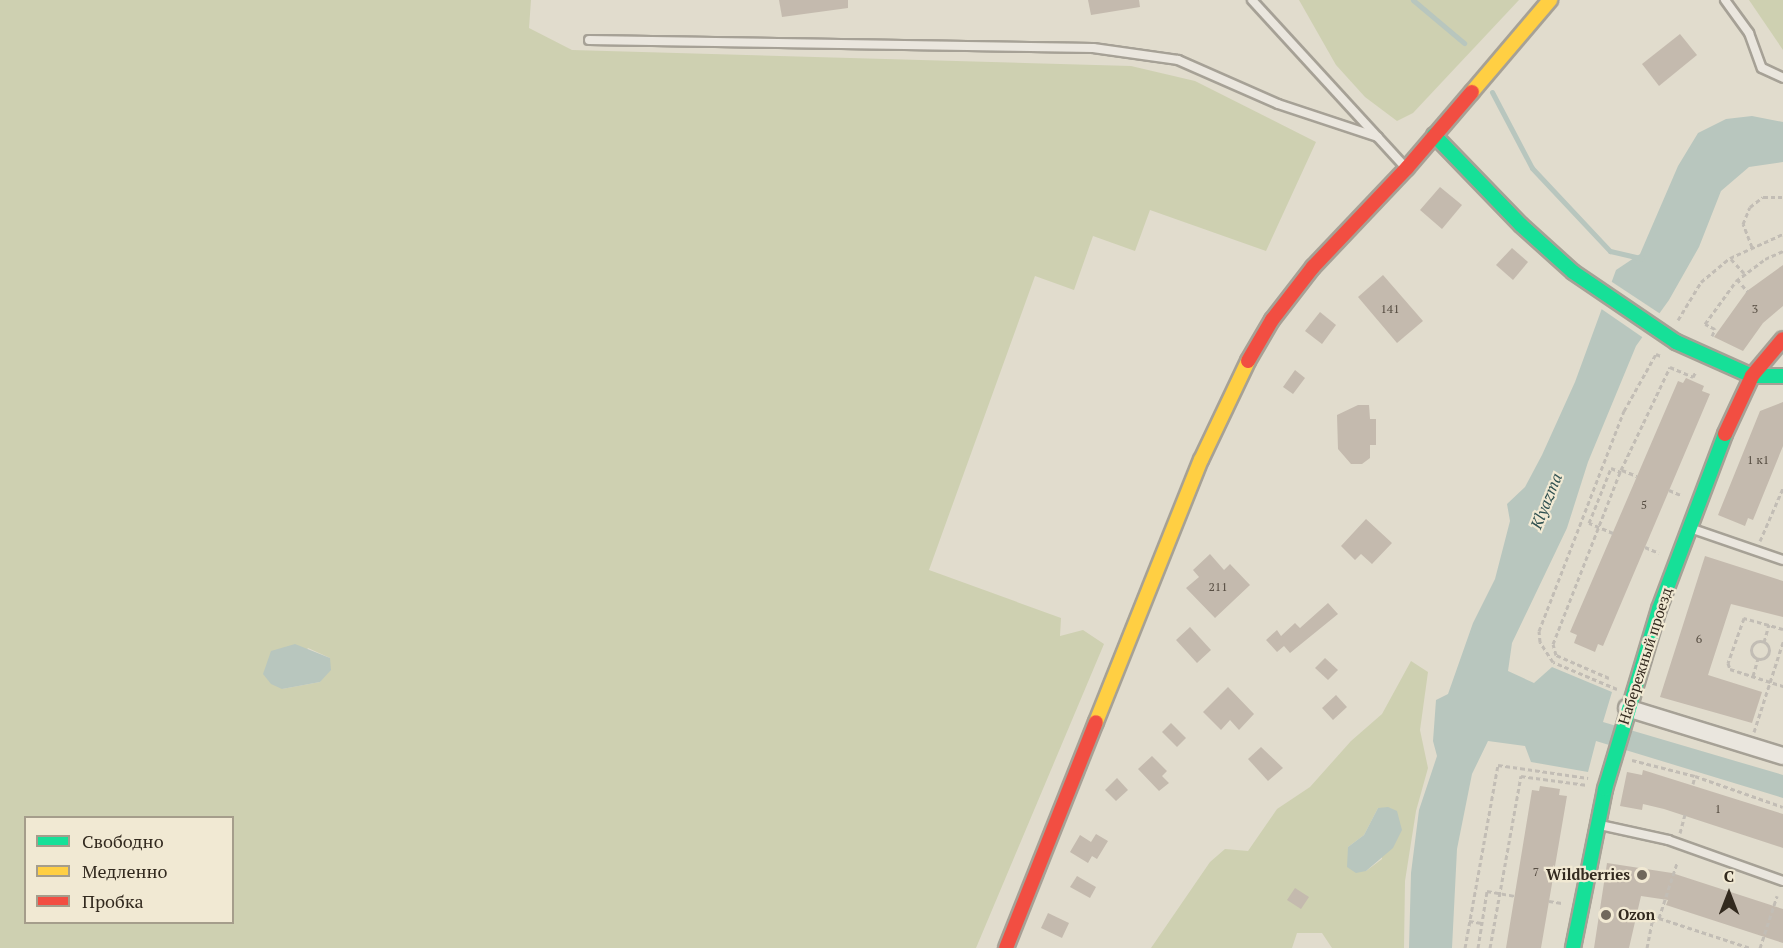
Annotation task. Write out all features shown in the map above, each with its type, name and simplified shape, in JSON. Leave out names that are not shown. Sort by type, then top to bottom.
[{"type":"street","points":[[1006,948],[1197,471],[1242,372],[1272,320],[1313,267],[1407,168],[1550,0]]},
{"type":"street","points":[[1434,135],[1521,225],[1573,272],[1676,342],[1752,375],[1783,376]]},
{"type":"street","name":"Набережный проезд","points":[[1573,948],[1597,824],[1614,753],[1687,528],[1713,456],[1752,375],[1783,339]]},
{"type":"street","points":[[1627,708],[1783,756]]},
{"type":"lane","points":[[1252,0],[1407,168]]},
{"type":"lane","points":[[1725,0],[1749,33],[1762,68],[1783,78]]},
{"type":"lane","points":[[589,40],[1093,48],[1178,60],[1278,104],[1378,137]]},
{"type":"lane","points":[[1687,528],[1783,560]]},
{"type":"lane","points":[[1597,824],[1677,843],[1783,881]]},
{"type":"path","points":[[1752,247],[1743,224],[1750,207],[1763,197],[1783,196]]},
{"type":"path","points":[[1678,320],[1701,282],[1730,258],[1783,234]]},
{"type":"path","points":[[1712,336],[1715,329],[1705,324],[1737,279],[1783,251]]},
{"type":"path","points":[[1730,258],[1744,273]]},
{"type":"path","points":[[1737,279],[1747,291]]},
{"type":"path","points":[[1627,708],[1553,662],[1538,636],[1590,493],[1624,411],[1656,354]]},
{"type":"path","points":[[1609,678],[1556,655],[1553,650],[1621,471],[1670,367],[1693,377],[1698,365]]},
{"type":"path","points":[[1613,533],[1589,523],[1611,468],[1637,476]]},
{"type":"path","points":[[1756,551],[1783,488]]},
{"type":"path","points":[[1669,490],[1683,496]]},
{"type":"path","points":[[1590,493],[1600,497]]},
{"type":"path","points":[[1645,547],[1659,553]]},
{"type":"path","points":[[1783,629],[1744,618],[1728,666],[1783,686]]},
{"type":"path","points":[[1758,659],[1769,654],[1764,642],[1769,625]]},
{"type":"path","points":[[1753,676],[1758,659],[1752,647],[1764,642]]},
{"type":"path","points":[[1750,745],[1783,642]]},
{"type":"path","points":[[1614,753],[1695,776],[1783,807]]},
{"type":"path","points":[[1465,948],[1498,765],[1590,778]]},
{"type":"path","points":[[1490,948],[1521,776],[1588,785]]},
{"type":"path","points":[[1693,784],[1695,776]]},
{"type":"path","points":[[1677,843],[1685,814]]},
{"type":"path","points":[[1647,948],[1652,922],[1659,918],[1677,862]]},
{"type":"path","points":[[1478,948],[1487,891],[1515,896]]},
{"type":"path","points":[[1760,948],[1778,896]]},
{"type":"path","points":[[1549,901],[1564,904]]},
{"type":"path","points":[[1659,918],[1750,948]]},
{"type":"path","points":[[1469,921],[1482,923]]},
{"type":"green space","points":[[0,0],[531,0],[529,28],[572,50],[1131,66],[1195,81],[1316,142],[1266,251],[1150,210],[1135,251],[1093,236],[1074,290],[1035,276],[929,570],[1061,618],[1060,636],[1083,630],[1104,644],[976,948],[0,948]],"holes":[[[308,648],[330,658],[320,682],[282,689]]]},
{"type":"green space","points":[[1299,0],[1519,0],[1413,113],[1397,121],[1365,97],[1336,65]]},
{"type":"green space","points":[[1749,0],[1783,0],[1783,50]]},
{"type":"green space","points":[[1411,661],[1428,672],[1420,730],[1428,768],[1416,811],[1405,881],[1404,948],[1332,948],[1322,933],[1297,933],[1292,948],[1151,948],[1210,862],[1225,849],[1248,851],[1277,809],[1310,787],[1351,741],[1382,714]],"holes":[[[1378,808],[1382,859],[1366,871],[1348,847],[1364,835]]]},
{"type":"water","name":"Klyazma","points":[[1752,116],[1783,122],[1783,162],[1749,167],[1721,191],[1699,247],[1669,300],[1636,346],[1588,462],[1567,528],[1512,643],[1508,671],[1534,683],[1552,667],[1612,692],[1603,722],[1783,775],[1783,798],[1596,741],[1588,772],[1531,762],[1525,746],[1488,741],[1472,774],[1457,849],[1452,948],[1409,948],[1411,873],[1419,810],[1437,756],[1433,741],[1436,700],[1448,694],[1473,623],[1495,579],[1510,521],[1507,504],[1525,487],[1542,455],[1575,382],[1616,270],[1640,254],[1678,166],[1698,133],[1726,119]]},
{"type":"water","points":[[295,644],[330,658],[331,670],[320,682],[282,689],[271,684],[263,674],[271,651]]},
{"type":"water","points":[[1388,807],[1397,811],[1402,830],[1393,848],[1366,871],[1356,873],[1347,867],[1348,847],[1364,835],[1378,808]]},
{"type":"pier","points":[[1609,280],[1662,315],[1645,339],[1600,308]]},
{"type":"building","points":[[779,0],[848,0],[848,8],[782,17]]},
{"type":"building","points":[[1088,0],[1139,0],[1140,7],[1091,15]]},
{"type":"building","points":[[1680,34],[1697,55],[1659,86],[1642,64]]},
{"type":"building","points":[[1440,187],[1462,205],[1442,229],[1420,210]]},
{"type":"building","points":[[1512,248],[1528,262],[1513,280],[1496,265]]},
{"type":"building","points":[[1783,265],[1783,306],[1763,323],[1743,351],[1714,337],[1747,291]]},
{"type":"building","points":[[1383,275],[1423,321],[1397,343],[1358,297]]},
{"type":"building","points":[[1320,312],[1336,325],[1322,344],[1305,331]]},
{"type":"building","points":[[1295,370],[1305,378],[1293,394],[1283,387]]},
{"type":"building","points":[[1686,378],[1704,386],[1702,391],[1710,394],[1603,646],[1598,644],[1595,652],[1574,643],[1577,635],[1570,632],[1678,381],[1683,383]]},
{"type":"building","points":[[1783,402],[1783,446],[1753,520],[1748,518],[1745,526],[1718,515],[1760,411]]},
{"type":"building","points":[[1358,405],[1369,405],[1370,419],[1376,419],[1376,445],[1370,445],[1370,458],[1362,464],[1351,464],[1338,449],[1337,415]]},
{"type":"building","points":[[1366,519],[1392,543],[1372,564],[1361,554],[1355,560],[1341,546]]},
{"type":"building","points":[[1210,554],[1224,570],[1230,564],[1250,585],[1215,618],[1186,588],[1199,577],[1193,570]]},
{"type":"building","points":[[1705,556],[1783,581],[1783,617],[1731,604],[1708,675],[1762,692],[1752,723],[1660,697]]},
{"type":"building","points":[[1328,603],[1338,614],[1290,653],[1284,646],[1277,652],[1266,640],[1277,630],[1281,636],[1295,623],[1300,628]]},
{"type":"building","points":[[1190,627],[1211,650],[1197,663],[1176,640]]},
{"type":"building","points":[[1325,658],[1338,670],[1328,680],[1315,668]]},
{"type":"building","points":[[1228,687],[1254,714],[1239,730],[1230,720],[1221,730],[1203,712]]},
{"type":"building","points":[[1336,695],[1347,707],[1333,720],[1322,708]]},
{"type":"building","points":[[1171,723],[1186,738],[1177,747],[1162,732]]},
{"type":"building","points":[[1261,747],[1283,768],[1268,781],[1248,759]]},
{"type":"building","points":[[1152,756],[1167,771],[1162,776],[1169,783],[1159,791],[1138,769]]},
{"type":"building","points":[[1643,770],[1783,814],[1783,848],[1664,809],[1643,804],[1642,810],[1620,806],[1627,772],[1642,775]]},
{"type":"building","points":[[1117,778],[1128,790],[1116,801],[1105,790]]},
{"type":"building","points":[[1540,786],[1560,789],[1559,795],[1567,796],[1541,948],[1506,948],[1532,790],[1539,791]]},
{"type":"building","points":[[1096,834],[1108,841],[1097,859],[1092,856],[1088,863],[1070,852],[1080,835],[1091,842]]},
{"type":"building","points":[[1607,863],[1672,873],[1783,909],[1783,943],[1666,905],[1668,900],[1641,896],[1629,948],[1594,948]]},
{"type":"building","points":[[1077,876],[1096,887],[1090,898],[1070,887]]},
{"type":"building","points":[[1295,888],[1309,897],[1301,909],[1287,900]]},
{"type":"building","points":[[1048,913],[1069,923],[1062,938],[1041,928]]},
{"type":"waterway","points":[[1413,0],[1464,43]]},
{"type":"waterway","points":[[1492,92],[1532,168],[1610,251],[1641,258]]},
{"type":"traffic: fast","points":[[1434,135],[1521,225],[1573,272],[1676,342],[1752,376],[1783,376]]},
{"type":"traffic: fast","points":[[1573,948],[1605,789],[1659,609],[1725,434]]},
{"type":"traffic: slow","points":[[1472,92],[1550,0]]},
{"type":"traffic: slow","points":[[1096,722],[1201,460],[1248,361]]},
{"type":"traffic: jam","points":[[1248,361],[1272,320],[1313,267],[1407,168],[1472,92]]},
{"type":"traffic: jam","points":[[1725,434],[1752,376],[1783,339]]},
{"type":"traffic: jam","points":[[1006,948],[1096,722]]},
{"type":"place","name":"Wildberries","points":[[1642,875]]},
{"type":"place","name":"Ozon","points":[[1606,915]]}]
